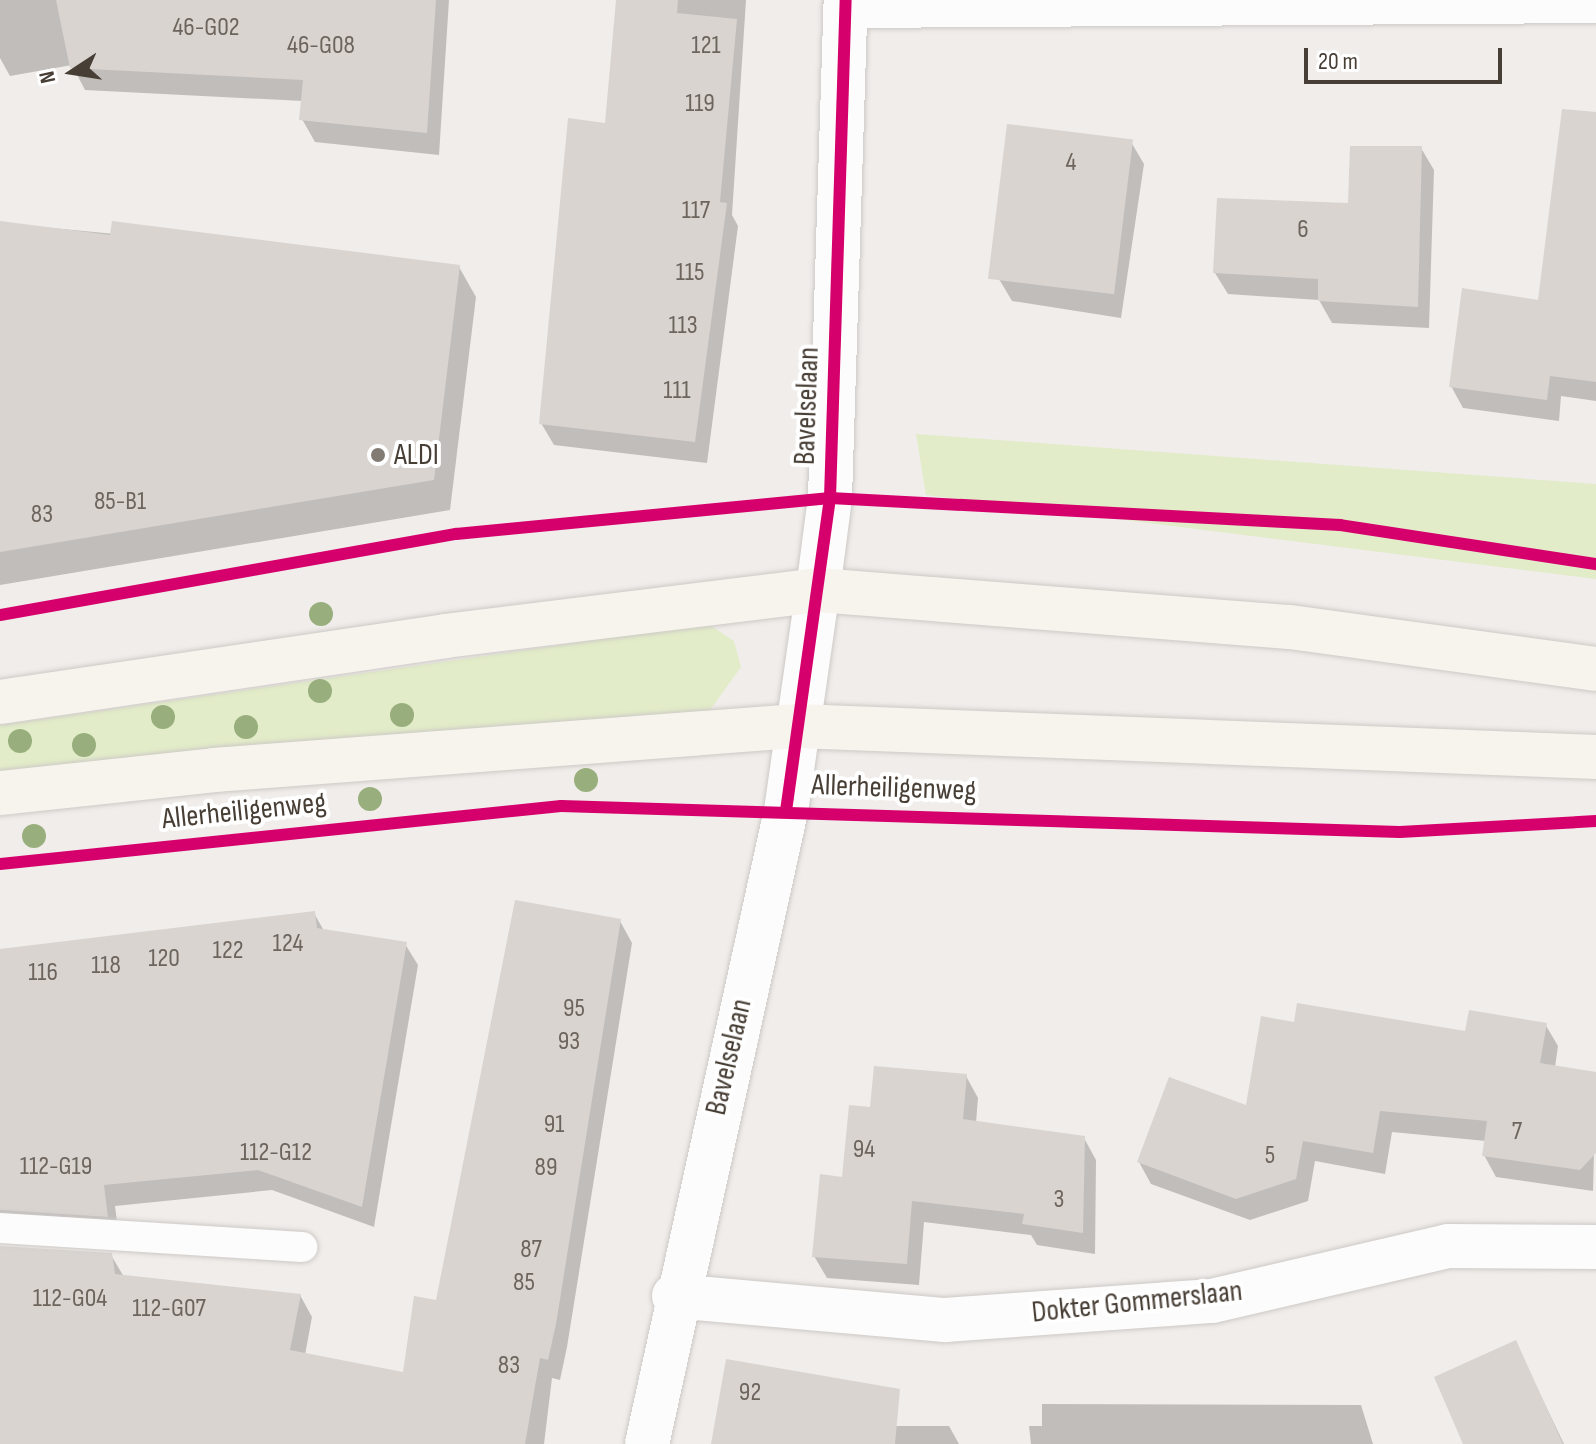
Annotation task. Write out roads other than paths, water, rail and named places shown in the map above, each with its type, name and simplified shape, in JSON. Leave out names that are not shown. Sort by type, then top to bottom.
[{"type":"main road","points":[[0,702],[818,590],[1290,627],[1596,669]]},
{"type":"main road","name":"Allerheiligenweg","points":[[0,793],[214,770],[797,726],[1596,757]]},
{"type":"street","points":[[846,3],[1596,1]]},
{"type":"street","name":"Bavelselaan","points":[[647,1444],[674,1296],[786,811],[818,590],[830,498],[846,3]]},
{"type":"street","name":"Dokter Gommerslaan","points":[[674,1296],[945,1320],[1212,1301],[1448,1246],[1596,1247]]},
{"type":"lane","points":[[0,1228],[302,1247]]},
{"type":"place","name":"ALDI","points":[[378,455]]}]
